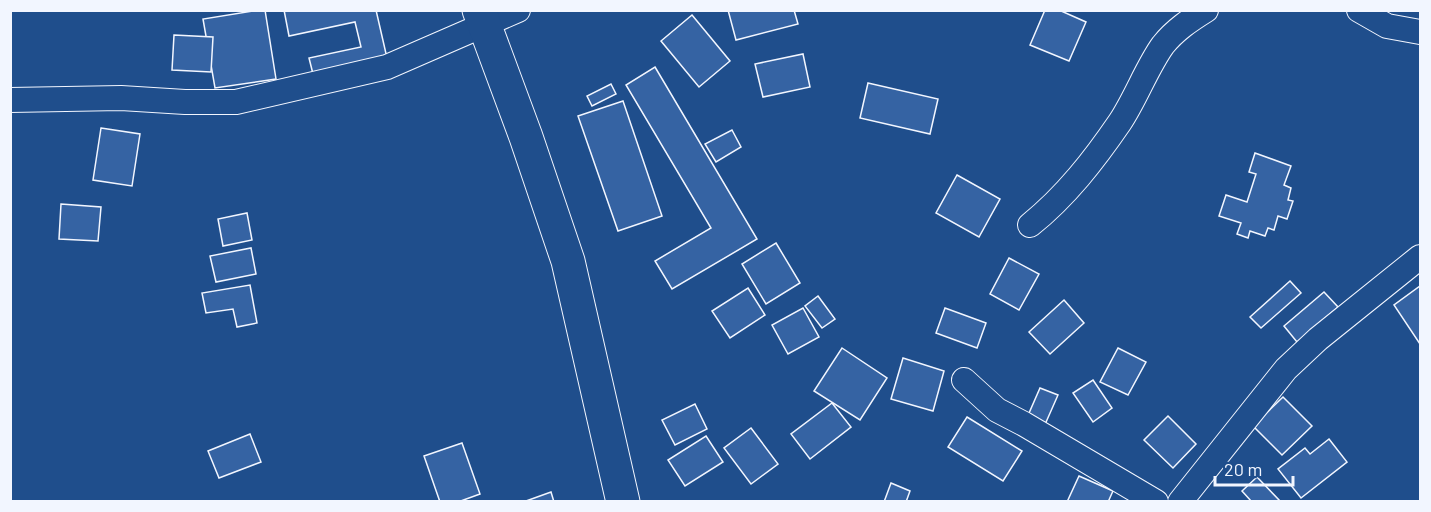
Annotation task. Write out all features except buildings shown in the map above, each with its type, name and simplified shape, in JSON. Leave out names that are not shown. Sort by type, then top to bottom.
[{"type":"main road","points":[[482,17],[526,136],[568,261],[623,501]]},
{"type":"street","points":[[10,100],[121,98],[236,102],[387,67],[482,17],[518,10]]},
{"type":"street","points":[[1030,225],[1050,209],[1077,181],[1121,121],[1163,45],[1181,26],[1206,10]]},
{"type":"street","points":[[1359,10],[1387,26],[1420,32]]},
{"type":"street","points":[[1180,501],[1286,369],[1318,339],[1420,257]]},
{"type":"street","points":[[963,380],[997,410],[1156,501]]}]
